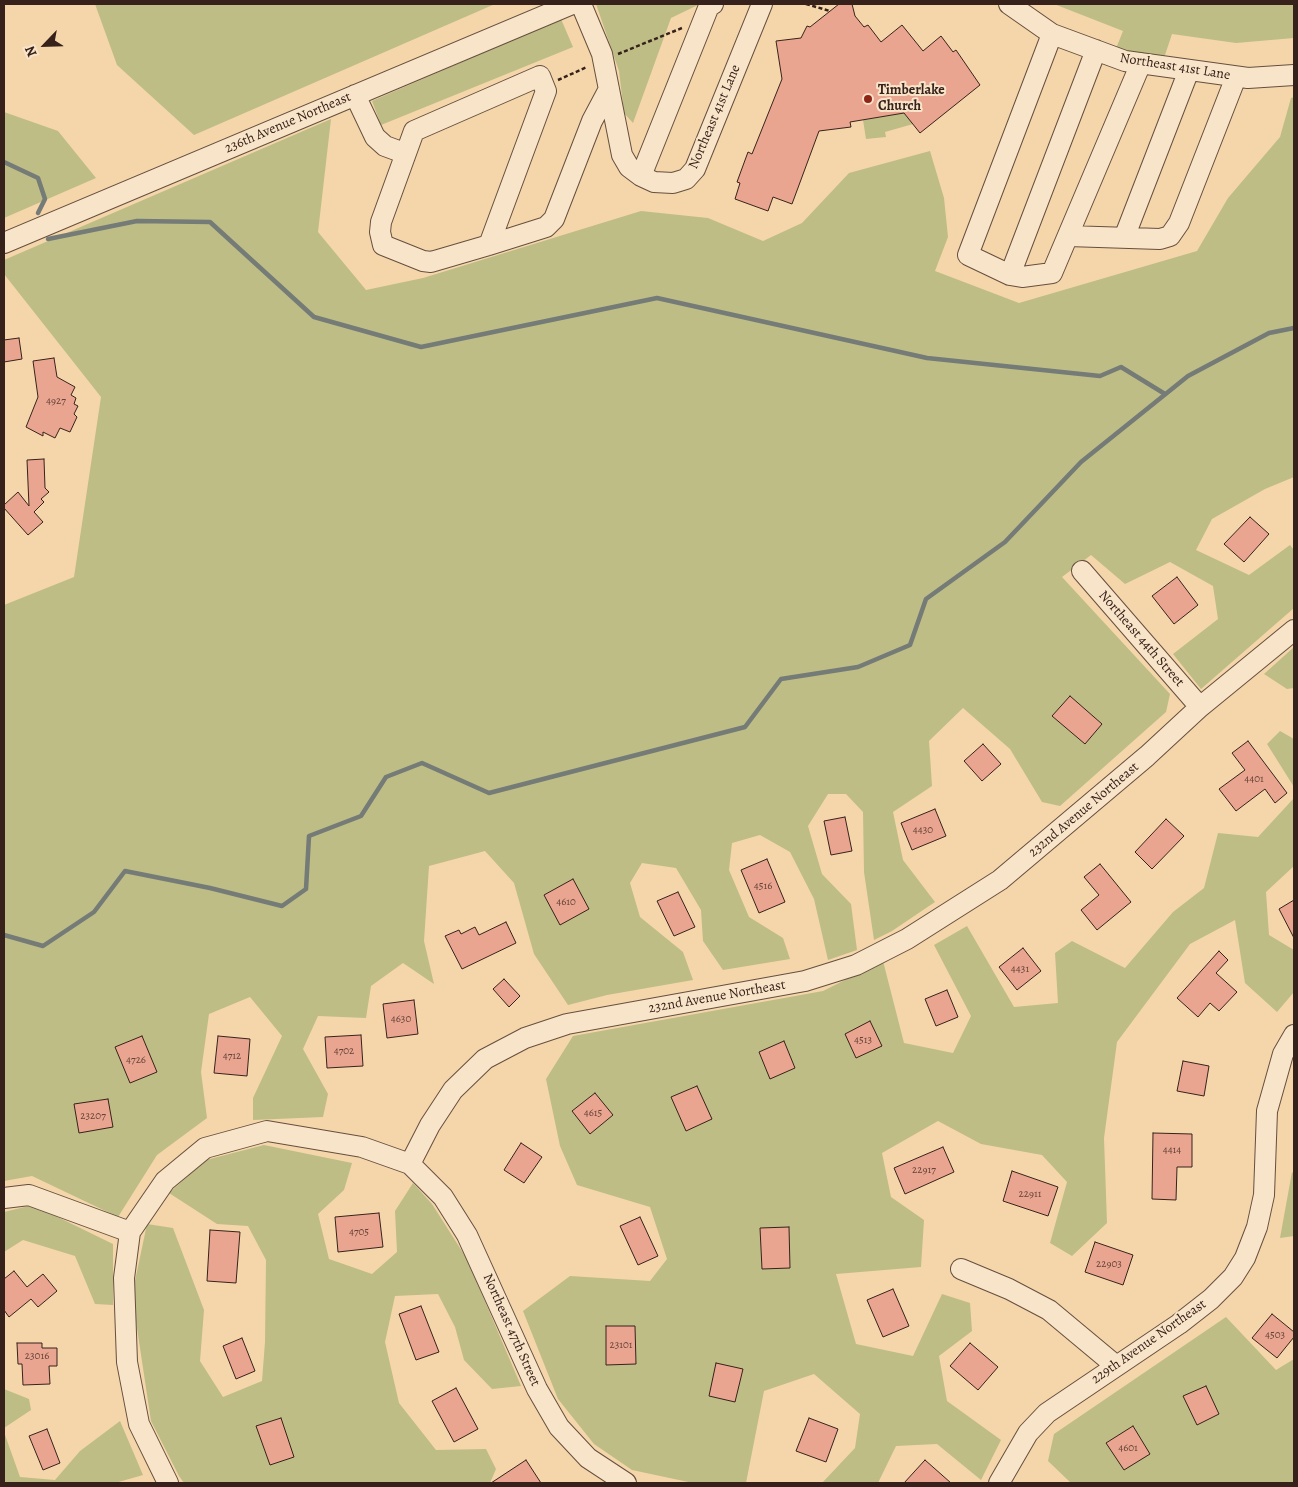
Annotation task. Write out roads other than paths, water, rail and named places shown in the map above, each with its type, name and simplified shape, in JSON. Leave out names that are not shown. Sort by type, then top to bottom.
[{"type":"street","name":"236th Avenue Northeast","points":[[4,243],[572,4]]},
{"type":"street","points":[[581,4],[604,60],[622,155],[629,167],[641,176],[709,10]]},
{"type":"street","name":"Northeast 41st Lane","points":[[641,176],[654,182],[673,183],[686,179],[695,169],[762,4]]},
{"type":"street","name":"Northeast 41st Lane","points":[[1009,4],[1052,34],[1125,61],[1236,77],[1294,75]]},
{"type":"street","points":[[1052,34],[968,255],[1010,275],[1022,276],[1052,273],[1141,63]]},
{"type":"street","points":[[1010,275],[1096,50]]},
{"type":"street","points":[[1124,238],[1189,70]]},
{"type":"street","points":[[490,245],[546,91],[540,76],[414,131],[404,153],[381,222],[380,232],[383,245],[431,262],[490,245],[546,227],[554,219],[592,121],[609,89]]},
{"type":"street","points":[[1068,236],[1164,239],[1175,231],[1236,77]]},
{"type":"street","points":[[355,95],[375,137],[385,146],[404,153]]},
{"type":"street","name":"Northeast 44th Street","points":[[1082,571],[1200,707]]},
{"type":"street","name":"232nd Avenue Northeast","points":[[410,1164],[430,1125],[453,1090],[485,1060],[524,1038],[567,1024],[805,981],[856,965],[907,939],[1000,880],[1147,756],[1200,707],[1294,630]]},
{"type":"street","name":"229th Avenue Northeast","points":[[1000,1483],[1028,1433],[1047,1413],[1178,1324],[1211,1299],[1233,1277],[1245,1258],[1257,1227],[1264,1196],[1264,1134],[1269,1101],[1283,1054],[1294,1035]]},
{"type":"street","points":[[168,1483],[139,1424],[127,1362],[124,1278],[130,1232],[166,1181],[205,1148],[267,1131],[362,1147],[410,1164]]},
{"type":"street","name":"Northeast 47th Street","points":[[410,1164],[443,1197],[467,1235],[537,1390],[559,1427],[588,1458],[626,1483]]},
{"type":"street","points":[[4,1198],[29,1195],[130,1232]]},
{"type":"street","points":[[961,1268],[1009,1288],[1049,1310],[1115,1365]]},
{"type":"waterway","points":[[4,162],[38,178],[45,199],[38,213]]},
{"type":"waterway","points":[[48,239],[137,221],[210,222],[314,317],[421,347],[657,298],[927,358],[1100,376],[1121,367],[1165,394]]},
{"type":"waterway","points":[[4,935],[43,946],[94,912],[125,871],[210,888],[282,906],[306,889],[309,836],[361,816],[386,777],[422,763],[489,793],[745,727],[781,679],[858,667],[910,645],[926,599],[1005,542],[1081,462],[1188,376],[1269,333],[1294,328]]},
{"type":"place","name":"Timberlake Church","points":[[868,99]]}]
